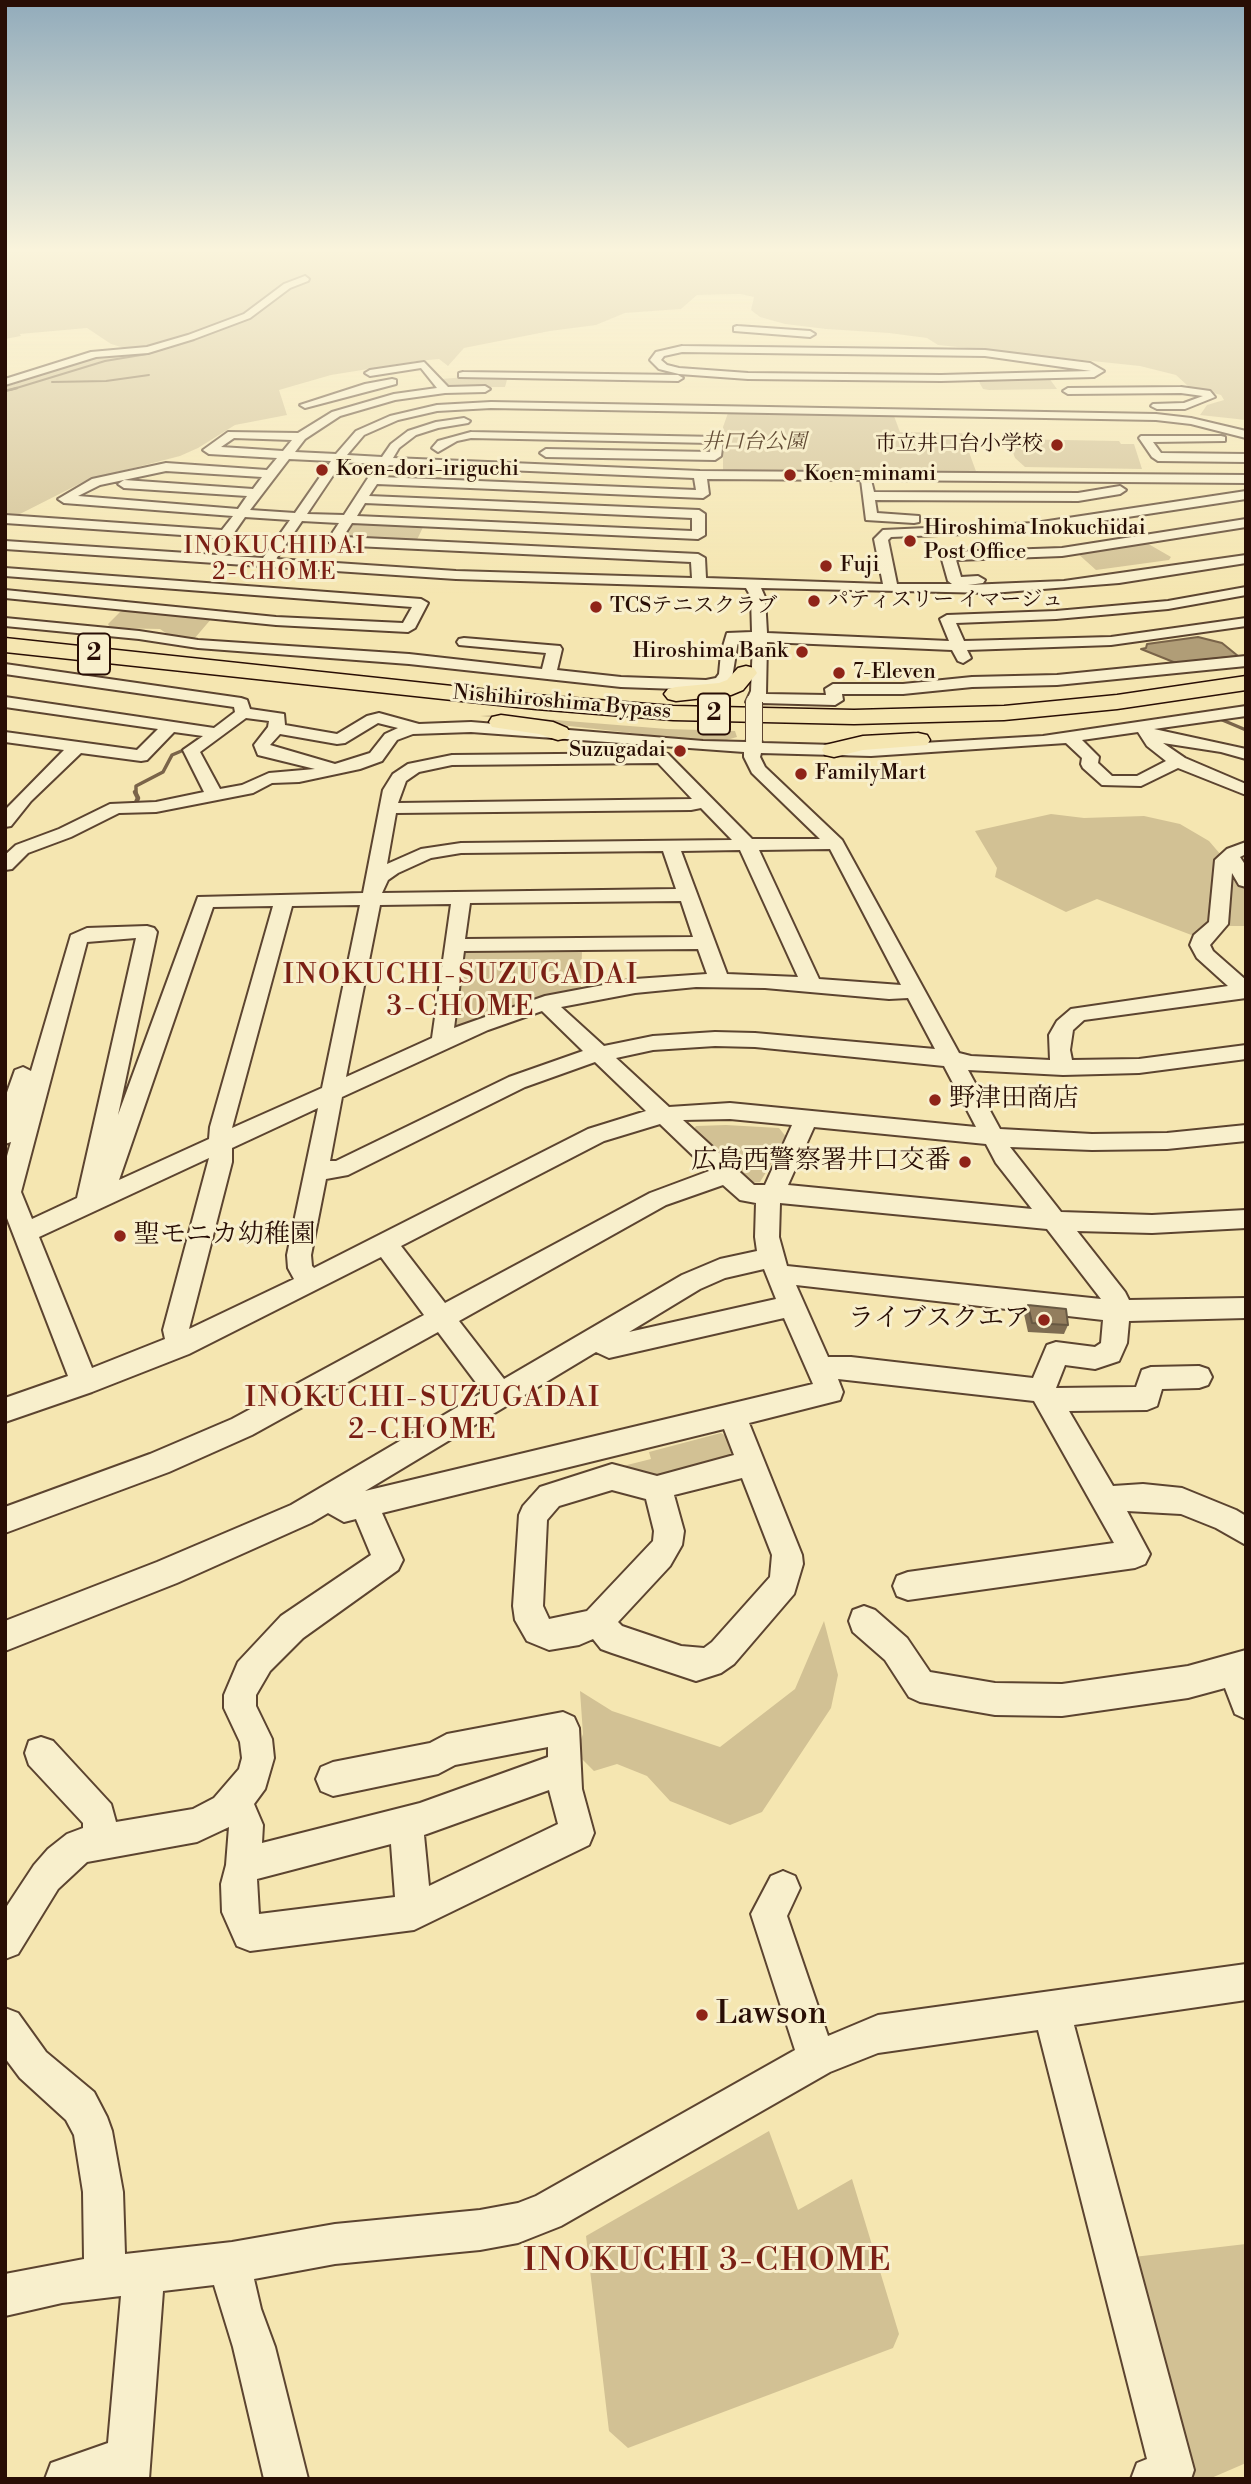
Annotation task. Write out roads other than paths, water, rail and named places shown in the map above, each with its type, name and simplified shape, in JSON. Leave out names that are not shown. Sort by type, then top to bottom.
[{"type":"highway","name":"Nishihiroshima Bypass","points":[[5,645],[586,716],[752,725],[947,725],[1034,720],[1182,704],[1246,694]]},
{"type":"highway","name":"Nishihiroshima Bypass","points":[[5,654],[175,667],[590,707],[772,716],[866,717],[1004,713],[1117,702],[1246,682]]},
{"type":"highway","points":[[175,667],[388,676],[564,691],[754,700]]},
{"type":"highway","points":[[175,667],[334,699],[544,727],[558,733]]},
{"type":"highway","points":[[661,694],[723,690],[753,673]]},
{"type":"highway","points":[[827,700],[898,702],[1095,698],[1246,682]]},
{"type":"highway","points":[[834,750],[863,743],[915,740],[1099,719],[1182,704]]},
{"type":"street","points":[[5,382],[63,364]]},
{"type":"street","points":[[657,364],[670,369],[749,384],[795,376],[971,377],[1094,374],[1099,370],[1072,364]]},
{"type":"street","points":[[356,375],[424,365],[423,378]]},
{"type":"street","points":[[548,436],[560,376]]},
{"type":"street","points":[[795,376],[802,406],[985,401],[1091,406],[1185,406],[1210,397],[1206,393],[1181,390],[1056,391]]},
{"type":"street","points":[[971,377],[985,401]]},
{"type":"street","points":[[423,378],[445,390]]},
{"type":"street","points":[[305,405],[369,386],[423,378],[706,378],[707,392]]},
{"type":"street","points":[[749,384],[753,410]]},
{"type":"street","points":[[316,390],[296,403],[336,414]]},
{"type":"street","points":[[5,519],[226,534],[301,437],[336,414],[394,397],[445,390],[559,390]]},
{"type":"street","points":[[1082,391],[1091,406]]},
{"type":"street","points":[[394,397],[436,425]]},
{"type":"street","points":[[266,564],[360,433],[415,412],[463,406],[555,406],[1156,417],[1191,421],[1246,436]]},
{"type":"street","points":[[719,410],[719,425]]},
{"type":"street","points":[[483,421],[436,425],[412,433],[395,446],[334,541],[698,558],[699,584]]},
{"type":"street","points":[[301,437],[232,434],[209,450],[339,459],[700,475],[1246,480]]},
{"type":"street","points":[[427,447],[471,435],[717,440],[715,456],[535,452],[520,486]]},
{"type":"street","points":[[1246,436],[1145,438],[1158,457],[1246,458]]},
{"type":"street","points":[[635,454],[639,439]]},
{"type":"street","points":[[395,446],[466,449]]},
{"type":"street","points":[[270,474],[166,467],[96,482],[64,499],[346,520],[698,535],[699,514],[359,499]]},
{"type":"street","points":[[372,480],[703,494],[700,475]]},
{"type":"street","points":[[831,477],[834,494]]},
{"type":"street","points":[[865,477],[872,517],[989,522],[1086,514],[1068,478]]},
{"type":"street","points":[[869,496],[1078,497],[1164,483],[1164,479]]},
{"type":"street","points":[[96,482],[256,493]]},
{"type":"street","points":[[572,508],[577,489]]},
{"type":"street","points":[[891,589],[881,539],[884,534],[1035,527],[1246,495]]},
{"type":"street","points":[[482,525],[490,505]]},
{"type":"street","points":[[1187,505],[1221,527]]},
{"type":"street","points":[[124,527],[146,506]]},
{"type":"street","points":[[1246,523],[1062,552],[948,556],[955,581],[1086,573],[1246,550]]},
{"type":"street","points":[[1035,527],[1062,552]]},
{"type":"street","points":[[556,552],[564,529]]},
{"type":"street","points":[[169,557],[190,532]]},
{"type":"street","points":[[1149,540],[1181,560]]},
{"type":"street","points":[[5,545],[456,575],[891,589],[1034,587],[1119,579],[1246,559]]},
{"type":"street","points":[[456,575],[467,547]]},
{"type":"street","points":[[86,579],[111,552]]},
{"type":"street","points":[[1217,564],[1246,581]]},
{"type":"street","points":[[308,595],[325,568]]},
{"type":"street","points":[[5,594],[116,607],[408,628],[421,603],[7,574]]},
{"type":"street","points":[[752,585],[748,597],[753,636],[753,673],[749,691],[754,700],[753,761],[758,769],[836,844],[991,1136],[1052,1221],[1116,1299],[1114,1343],[1110,1353],[1095,1358],[1056,1353],[1045,1395],[1135,1554],[908,1586]]},
{"type":"street","points":[[1034,587],[1056,615]]},
{"type":"street","points":[[216,615],[235,591]]},
{"type":"street","points":[[972,682],[947,619],[1056,615],[1168,605],[1246,591]]},
{"type":"street","points":[[1168,605],[1201,629]]},
{"type":"street","points":[[95,630],[116,607]]},
{"type":"street","points":[[5,622],[95,630],[198,644],[325,653],[621,682],[706,685],[721,681],[727,675],[732,636],[959,646],[1111,641],[1246,622]]},
{"type":"street","points":[[325,653],[343,624]]},
{"type":"street","points":[[1111,641],[1166,669]]},
{"type":"street","points":[[464,642],[555,649],[548,674]]},
{"type":"street","points":[[827,700],[833,689],[903,689],[972,682],[1057,680],[1246,661]]},
{"type":"street","points":[[5,669],[241,703],[243,713]]},
{"type":"street","points":[[753,673],[782,691],[827,700]]},
{"type":"street","points":[[5,736],[70,678]]},
{"type":"street","points":[[754,700],[827,700]]},
{"type":"street","points":[[5,702],[215,733]]},
{"type":"street","points":[[293,702],[262,745],[264,751],[315,763],[332,771]]},
{"type":"street","points":[[5,865],[22,849],[65,833],[116,808],[156,807],[251,788],[270,778],[295,778],[332,771],[376,757],[391,737],[417,728],[471,727],[531,733],[834,750],[963,747],[1144,730],[1246,711]]},
{"type":"street","points":[[243,713],[341,739],[373,719],[407,723],[417,728]]},
{"type":"street","points":[[214,795],[191,750],[206,742],[243,713]]},
{"type":"street","points":[[5,736],[141,756],[170,727]]},
{"type":"street","points":[[1144,730],[1246,754]]},
{"type":"street","points":[[1144,730],[1153,743],[1179,762],[1246,790]]},
{"type":"street","points":[[1069,737],[1091,757],[1089,764],[1108,781],[1141,781],[1158,770],[1179,762]]},
{"type":"street","points":[[5,822],[19,802],[77,747]]},
{"type":"street","points":[[310,1282],[300,1268],[299,1255],[388,808],[395,784],[406,773],[424,765],[452,760],[662,758],[747,845],[812,985]]},
{"type":"street","points":[[388,808],[691,805],[705,801]]},
{"type":"street","points":[[5,828],[22,849]]},
{"type":"street","points":[[380,850],[836,844]]},
{"type":"street","points":[[670,846],[719,980]]},
{"type":"street","points":[[372,895],[381,877],[403,861],[427,853],[461,848]]},
{"type":"street","points":[[1245,990],[1204,954],[1199,945],[1201,939],[1218,924],[1224,860],[1238,852],[1246,881]]},
{"type":"street","points":[[111,1192],[106,1182],[205,901],[372,895],[461,898],[687,895]]},
{"type":"street","points":[[442,1042],[461,898]]},
{"type":"street","points":[[180,1346],[176,1330],[220,1162],[221,1127],[284,900]]},
{"type":"street","points":[[83,1384],[9,1192],[78,939],[87,934],[147,932],[89,1203]]},
{"type":"street","points":[[455,945],[705,943]]},
{"type":"street","points":[[24,1233],[442,1042],[545,1003],[635,986],[719,980],[889,992],[914,991]]},
{"type":"street","points":[[1063,1068],[1059,1050],[1060,1035],[1064,1026],[1078,1014],[1245,990]]},
{"type":"street","points":[[545,1003],[748,1194],[1052,1221],[1152,1224],[1246,1219]]},
{"type":"street","points":[[316,1171],[340,1168],[530,1076],[599,1054],[653,1044],[735,1039],[1063,1068],[1139,1066],[1246,1052]]},
{"type":"street","points":[[5,1136],[23,1075]]},
{"type":"street","points":[[5,1410],[83,1384],[180,1346],[596,1135],[665,1115],[730,1111],[991,1136],[1117,1143],[1192,1140],[1246,1133]]},
{"type":"street","points":[[330,1497],[344,1509],[830,1392],[775,1268],[766,1221],[770,1194],[798,1139],[804,1118]]},
{"type":"street","points":[[5,1520],[125,1476],[242,1427],[658,1199],[725,1175]]},
{"type":"street","points":[[385,1244],[500,1394]]},
{"type":"street","points":[[5,1636],[232,1545],[301,1514],[703,1275],[740,1264],[775,1268],[794,1275],[1117,1311],[1246,1308]]},
{"type":"street","points":[[597,1336],[609,1346],[791,1306]]},
{"type":"street","points":[[819,1368],[851,1368],[1045,1395],[1147,1398],[1151,1378],[1199,1377]]},
{"type":"street","points":[[598,1622],[612,1638],[696,1665],[710,1662],[723,1653],[783,1584],[787,1573],[787,1555],[732,1415]]},
{"type":"street","points":[[658,1489],[668,1520],[667,1545],[598,1622],[579,1630],[549,1635],[538,1630],[530,1620],[528,1606],[533,1515],[550,1496],[612,1477],[658,1489],[674,1482],[751,1463]]},
{"type":"street","points":[[1105,1499],[1143,1497],[1182,1501],[1226,1518],[1246,1532]]},
{"type":"street","points":[[10,1920],[60,1861],[79,1846],[197,1825],[226,1810],[236,1801],[253,1777],[258,1758],[256,1739],[240,1708],[240,1695],[249,1673],[258,1660],[292,1627],[388,1560],[364,1504]]},
{"type":"street","points":[[864,1621],[896,1649],[920,1685],[954,1694],[995,1699],[1062,1700],[1188,1682],[1240,1669],[1246,1703]]},
{"type":"street","points":[[236,1801],[246,1825],[243,1865],[237,1884],[240,1912],[250,1933],[414,1912],[578,1833],[565,1788],[563,1728],[447,1751],[438,1758],[333,1779]]},
{"type":"street","points":[[41,1753],[99,1816],[101,1840]]},
{"type":"street","points":[[243,1865],[406,1824],[548,1774],[565,1772]]},
{"type":"street","points":[[406,1824],[414,1912]]},
{"type":"street","points":[[783,1888],[769,1914],[817,2059]]},
{"type":"street","points":[[5,2295],[62,2282],[232,2262],[335,2244],[480,2230],[536,2217],[817,2059],[878,2034],[1246,1982]]},
{"type":"street","points":[[1052,2011],[1172,2470],[1153,2479]]},
{"type":"street","points":[[5,2026],[33,2065],[80,2106],[90,2124],[103,2192],[125,2274],[128,2468],[67,2479]]},
{"type":"street","points":[[232,2262],[240,2309],[254,2347],[286,2479]]},
{"type":"waterway","points":[[15,389],[95,364]]},
{"type":"waterway","points":[[52,382],[106,381],[149,375]]},
{"type":"waterway","points":[[5,391],[15,389]]},
{"type":"waterway","points":[[10,390],[15,389]]},
{"type":"waterway","points":[[1220,719],[1246,730]]},
{"type":"waterway","points":[[136,793],[136,786],[163,772],[172,755],[186,749]]},
{"type":"waterway","points":[[135,792],[138,798],[135,805]]},
{"type":"place","name":"市立井口台小学校","points":[[1057,445]]},
{"type":"place","name":"Koen-dori-iriguchi","points":[[322,470]]},
{"type":"place","name":"Koen-minami","points":[[790,475]]},
{"type":"place","name":"Hiroshima Inokuchidai Post Office","points":[[910,541]]},
{"type":"place","name":"Fuji","points":[[826,566]]},
{"type":"place","name":"パティスリー イマージュ","points":[[814,601]]},
{"type":"place","name":"TCSテニスクラブ","points":[[596,607]]},
{"type":"place","name":"Hiroshima Bank","points":[[802,652]]},
{"type":"place","name":"7-Eleven","points":[[839,673]]},
{"type":"place","name":"Suzugadai","points":[[680,751]]},
{"type":"place","name":"FamilyMart","points":[[801,774]]},
{"type":"place","name":"野津田商店","points":[[935,1100]]},
{"type":"place","name":"広島西警察署井口交番","points":[[965,1162]]},
{"type":"place","name":"聖モニカ幼稚園","points":[[120,1236]]},
{"type":"place","name":"ライブスクエア","points":[[1044,1320]]},
{"type":"place","name":"Lawson","points":[[702,2015]]},
{"type":"district","name":"INOKUCHIDAI 2-CHOME","points":[[275,560]]},
{"type":"district","name":"INOKUCHI-SUZUGADAI 3-CHOME","points":[[461,992]]},
{"type":"district","name":"INOKUCHI-SUZUGADAI 2-CHOME","points":[[423,1415]]},
{"type":"district","name":"INOKUCHI 3-CHOME","points":[[708,2262]]},
{"type":"park label","name":"井口台公園","points":[[754,443]]}]
